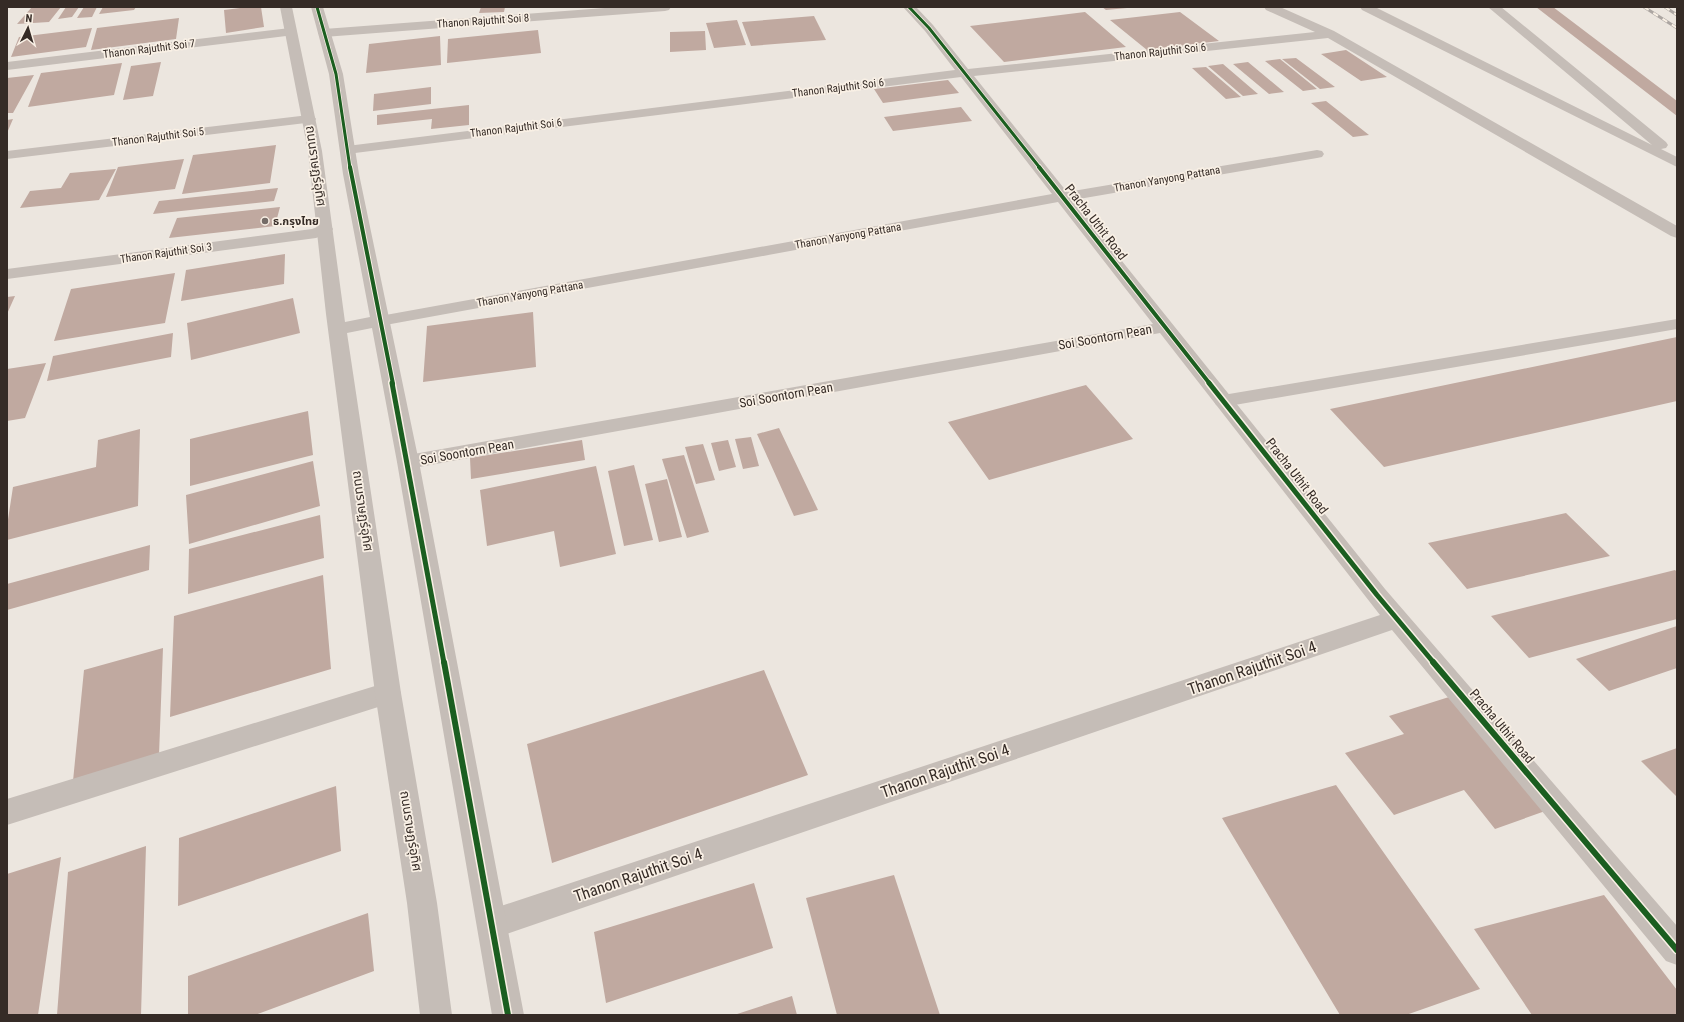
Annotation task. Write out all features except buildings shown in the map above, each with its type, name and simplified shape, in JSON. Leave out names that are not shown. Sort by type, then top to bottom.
[{"type":"street","name":"ถนนราษฏร์อุทิศ","points":[[286,7],[309,119],[388,693],[422,903],[436,1015]]},
{"type":"street","points":[[317,7],[336,74],[347,150],[408,462],[508,1015]]},
{"type":"street","name":"Thanon Rajuthit Soi 8","points":[[324,33],[665,7]]},
{"type":"street","name":"Pracha Uthit Road","points":[[909,7],[929,28],[1397,619],[1677,950]]},
{"type":"street","points":[[1270,7],[1330,34],[1677,233]]},
{"type":"street","points":[[1366,7],[1677,163]]},
{"type":"street","points":[[1494,7],[1677,159]]},
{"type":"street","name":"Thanon Rajuthit Soi 7","points":[[7,66],[290,32]]},
{"type":"street","name":"Thanon Rajuthit Soi 6","points":[[347,150],[964,73],[1330,34]]},
{"type":"street","name":"Thanon Rajuthit Soi 5","points":[[7,155],[309,119]]},
{"type":"street","name":"Thanon Yanyong Pattana","points":[[338,329],[1062,197],[1317,154]]},
{"type":"street","name":"Thanon Rajuthit Soi 3","points":[[7,274],[316,233],[325,229]]},
{"type":"street","name":"Soi Soontorn Pean","points":[[408,462],[1165,327]]},
{"type":"street","name":"Thanon Rajuthit Soi 4","points":[[492,924],[1397,619]]},
{"type":"street","points":[[7,812],[388,693]]},
{"type":"lane","points":[[1223,401],[1677,324]]},
{"type":"railway","points":[[1644,7],[1677,28]]},
{"type":"railway","points":[[1665,7],[1677,15]]},
{"type":"cycle path","points":[[317,7],[336,74],[351,174],[408,462],[508,1015]]},
{"type":"cycle path","points":[[909,7],[929,28],[1377,595],[1677,950]]},
{"type":"place","name":"ธ.กรุงไทย","points":[[265,221]]}]
